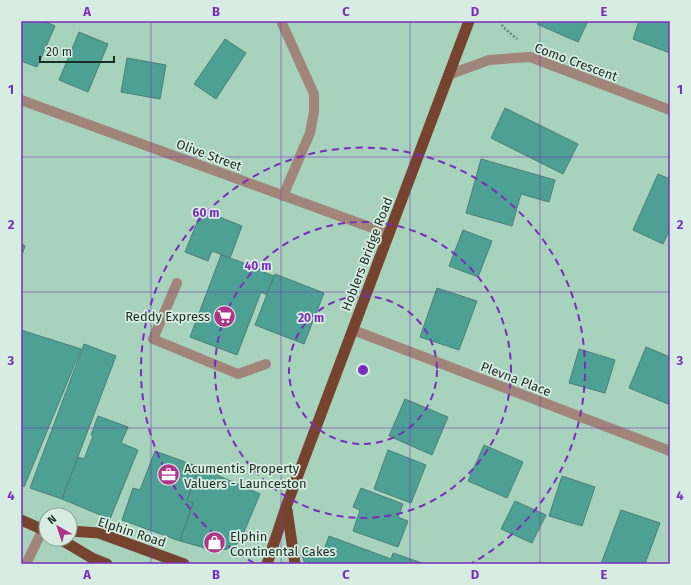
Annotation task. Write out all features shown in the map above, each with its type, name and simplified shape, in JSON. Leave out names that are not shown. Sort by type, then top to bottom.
[{"type":"highway","name":"Hoblers Bridge Road","points":[[267,564],[286,507],[469,21]]},
{"type":"highway","points":[[286,507],[295,564]]},
{"type":"highway","points":[[21,520],[38,527]]},
{"type":"highway","name":"Elphin Road","points":[[78,532],[99,533],[184,564]]},
{"type":"highway","points":[[73,547],[92,558],[107,564]]},
{"type":"street","points":[[281,21],[314,94],[314,112],[310,133],[283,196]]},
{"type":"street","name":"Como Crescent","points":[[448,76],[489,60],[530,57],[670,110]]},
{"type":"street","name":"Olive Street","points":[[21,100],[389,234]]},
{"type":"street","points":[[177,283],[153,339],[238,374],[266,364]]},
{"type":"street","name":"Plevna Place","points":[[353,330],[670,451]]},
{"type":"street","points":[[26,564],[38,543]]},
{"type":"building","points":[[21,21],[44,21],[55,26],[37,67],[21,61]]},
{"type":"building","points":[[539,21],[588,21],[578,42],[537,24]]},
{"type":"building","points":[[639,21],[670,21],[670,53],[633,39]]},
{"type":"building","points":[[79,32],[108,44],[88,92],[59,80]]},
{"type":"building","points":[[225,39],[246,53],[216,99],[194,84]]},
{"type":"building","points":[[127,58],[166,65],[160,99],[121,92]]},
{"type":"building","points":[[505,108],[578,144],[563,174],[491,138]]},
{"type":"building","points":[[481,159],[555,180],[549,202],[521,194],[512,226],[466,213]]},
{"type":"building","points":[[658,174],[670,179],[670,229],[663,244],[633,230]]},
{"type":"building","points":[[202,210],[242,226],[230,258],[212,251],[208,261],[185,252]]},
{"type":"building","points":[[463,230],[492,241],[478,277],[449,266]]},
{"type":"building","points":[[21,243],[25,246],[21,258]]},
{"type":"building","name":"Reddy Express","points":[[221,255],[264,270],[263,272],[274,276],[267,295],[261,292],[237,355],[190,337]]},
{"type":"building","points":[[275,274],[324,293],[304,344],[255,325]]},
{"type":"building","points":[[437,288],[477,301],[459,350],[420,337]]},
{"type":"building","points":[[21,330],[81,349],[24,487],[21,485]]},
{"type":"building","points":[[84,344],[116,356],[62,499],[30,488]]},
{"type":"building","points":[[646,347],[670,357],[670,398],[668,404],[629,388]]},
{"type":"building","points":[[579,349],[615,360],[605,393],[569,383]]},
{"type":"building","points":[[405,399],[448,417],[432,455],[389,436]]},
{"type":"building","points":[[98,416],[128,427],[121,443],[138,450],[110,519],[62,499],[78,457],[84,459],[93,436],[91,435]]},
{"type":"building","points":[[484,445],[523,462],[507,498],[468,481]]},
{"type":"building","points":[[388,450],[426,465],[411,503],[374,489]]},
{"type":"building","points":[[155,451],[199,467],[187,501],[193,503],[180,541],[122,520],[133,488],[140,490]]},
{"type":"building","points":[[199,467],[260,494],[244,532],[237,544],[227,549],[216,551],[180,541],[193,503],[187,501]]},
{"type":"building","points":[[562,476],[595,487],[582,526],[549,516]]},
{"type":"building","points":[[361,488],[403,504],[398,517],[408,521],[398,547],[353,531],[360,510],[353,507]]},
{"type":"building","points":[[515,501],[546,515],[532,543],[501,529]]},
{"type":"building","points":[[621,510],[660,523],[645,564],[601,564]]},
{"type":"building","points":[[329,536],[391,559],[393,553],[425,564],[305,564],[302,555],[304,548],[322,555]]},
{"type":"place","name":"Reddy Express","points":[[225,316]]},
{"type":"place","name":"Acumentis Property Valuers - Launceston","points":[[169,475]]},
{"type":"place","name":"Elphin Continental Cakes","points":[[215,543]]}]
